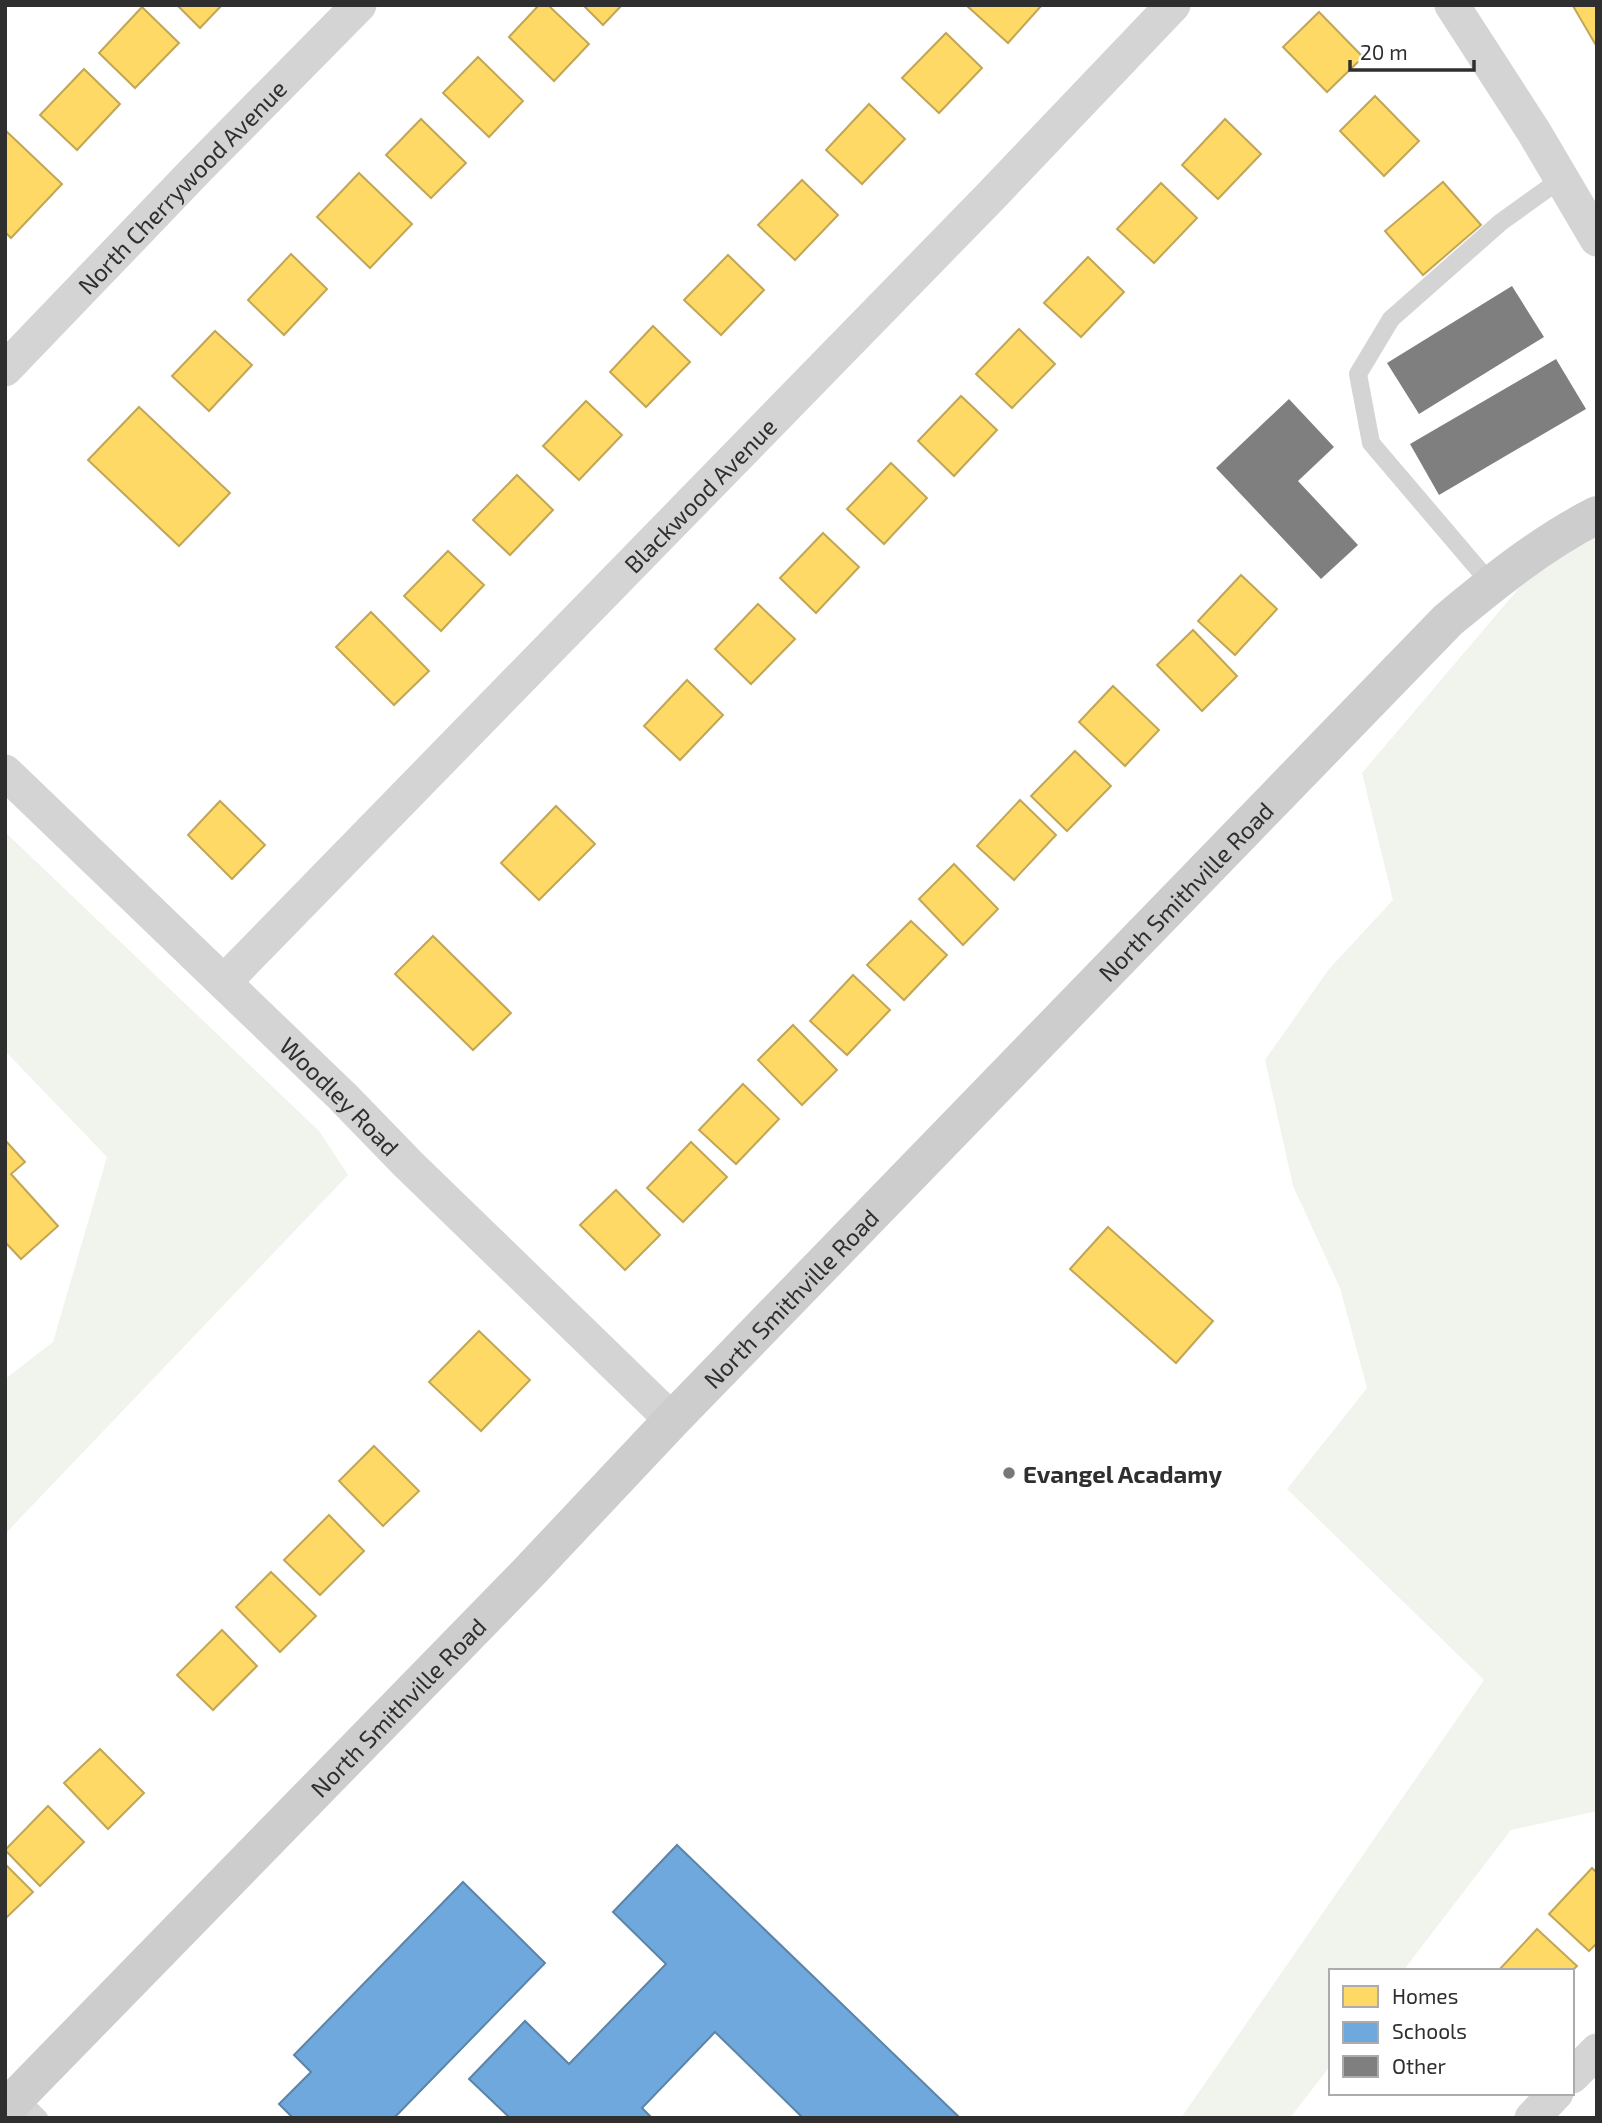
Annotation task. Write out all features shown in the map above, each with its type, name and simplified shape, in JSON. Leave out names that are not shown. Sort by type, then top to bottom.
[{"type":"main road","name":"North Smithville Road","points":[[21,2108],[672,1420],[1448,620],[1507,571],[1569,529],[1597,515]]},
{"type":"street","name":"North Cherrywood Avenue","points":[[5,369],[359,5]]},
{"type":"street","name":"Blackwood Avenue","points":[[224,982],[990,197],[1173,5]]},
{"type":"street","points":[[1452,5],[1597,239]]},
{"type":"street","name":"Woodley Road","points":[[5,772],[343,1097],[408,1164],[672,1420]]},
{"type":"street","points":[[1574,2074],[1597,2051]]},
{"type":"street","points":[[1532,2118],[1554,2095]]},
{"type":"lane","points":[[1491,584],[1371,443],[1358,374],[1391,319],[1501,222],[1561,179]]},
{"type":"shaded area","points":[[1597,518],[1597,1811],[1511,1830],[1405,1969],[1329,1969],[1329,2068],[1290,2118],[1181,2118],[1484,1680],[1287,1489],[1367,1388],[1340,1288],[1293,1186],[1265,1060],[1329,969],[1393,900],[1362,773],[1569,529]]},
{"type":"shaded area","points":[[5,832],[319,1131],[348,1175],[5,1534],[5,1379],[53,1342],[107,1157],[5,1051]]},
{"type":"building: Homes","points":[[177,5],[222,5],[200,28]]},
{"type":"building: Homes","points":[[539,5],[548,5],[589,44],[554,81],[509,37]]},
{"type":"building: Homes","points":[[583,5],[622,5],[603,25]]},
{"type":"building: Homes","points":[[966,5],[1042,5],[1008,43]]},
{"type":"building: Homes","points":[[1597,5],[1597,47],[1573,6]]},
{"type":"building: Homes","points":[[142,7],[179,43],[135,88],[99,53]]},
{"type":"building: Homes","points":[[1319,12],[1363,57],[1327,92],[1283,47]]},
{"type":"building: Homes","points":[[946,33],[982,68],[939,113],[902,78]]},
{"type":"building: Homes","points":[[478,57],[523,101],[489,137],[443,93]]},
{"type":"building: Homes","points":[[84,69],[120,104],[77,150],[40,115]]},
{"type":"building: Homes","points":[[1375,96],[1419,141],[1384,176],[1340,131]]},
{"type":"building: Homes","points":[[869,104],[905,139],[862,184],[826,150]]},
{"type":"building: Homes","points":[[421,119],[466,163],[431,198],[386,155]]},
{"type":"building: Homes","points":[[1225,119],[1261,154],[1218,199],[1182,165]]},
{"type":"building: Homes","points":[[5,130],[62,184],[11,238],[5,232]]},
{"type":"building: Homes","points":[[359,173],[412,224],[370,268],[317,217]]},
{"type":"building: Homes","points":[[802,180],[838,215],[795,260],[758,225]]},
{"type":"building: Homes","points":[[1443,182],[1481,225],[1423,275],[1385,231]]},
{"type":"building: Homes","points":[[1161,183],[1197,218],[1154,263],[1117,229]]},
{"type":"building: Homes","points":[[291,254],[327,289],[284,335],[248,300]]},
{"type":"building: Homes","points":[[728,255],[764,290],[721,335],[684,300]]},
{"type":"building: Homes","points":[[1088,257],[1124,292],[1081,337],[1044,303]]},
{"type":"building: Homes","points":[[653,326],[690,362],[646,407],[610,372]]},
{"type":"building: Homes","points":[[1019,329],[1055,364],[1012,408],[976,374]]},
{"type":"building: Homes","points":[[215,331],[252,365],[209,411],[172,376]]},
{"type":"building: Homes","points":[[961,396],[997,430],[954,476],[918,441]]},
{"type":"building: Homes","points":[[586,401],[622,435],[579,480],[543,446]]},
{"type":"building: Homes","points":[[139,407],[230,493],[179,546],[88,460]]},
{"type":"building: Homes","points":[[891,463],[927,498],[884,544],[847,509]]},
{"type":"building: Homes","points":[[517,475],[553,510],[510,555],[473,520]]},
{"type":"building: Homes","points":[[823,533],[859,567],[816,613],[780,578]]},
{"type":"building: Homes","points":[[448,551],[484,585],[441,631],[404,596]]},
{"type":"building: Homes","points":[[1241,575],[1277,609],[1235,655],[1198,621]]},
{"type":"building: Homes","points":[[758,604],[795,639],[751,684],[715,649]]},
{"type":"building: Homes","points":[[371,612],[429,671],[394,705],[336,647]]},
{"type":"building: Homes","points":[[1193,630],[1237,676],[1202,711],[1157,665]]},
{"type":"building: Homes","points":[[687,680],[723,715],[680,760],[644,726]]},
{"type":"building: Homes","points":[[1113,686],[1159,730],[1125,766],[1079,722]]},
{"type":"building: Homes","points":[[1075,751],[1111,786],[1067,831],[1031,796]]},
{"type":"building: Homes","points":[[1020,800],[1056,835],[1014,880],[977,846]]},
{"type":"building: Homes","points":[[220,801],[265,845],[232,879],[188,835]]},
{"type":"building: Homes","points":[[556,806],[595,844],[539,900],[501,863]]},
{"type":"building: Homes","points":[[954,864],[998,909],[963,945],[919,899]]},
{"type":"building: Homes","points":[[911,921],[947,955],[904,1000],[867,965]]},
{"type":"building: Homes","points":[[433,936],[511,1013],[473,1050],[395,974]]},
{"type":"building: Homes","points":[[853,975],[890,1010],[847,1055],[810,1021]]},
{"type":"building: Homes","points":[[793,1025],[837,1070],[802,1105],[758,1060]]},
{"type":"building: Homes","points":[[743,1084],[779,1119],[736,1164],[699,1130]]},
{"type":"building: Homes","points":[[5,1140],[25,1162],[11,1174],[58,1226],[21,1259],[5,1242]]},
{"type":"building: Homes","points":[[691,1142],[727,1177],[683,1222],[647,1188]]},
{"type":"building: Homes","points":[[616,1190],[660,1235],[625,1270],[580,1225]]},
{"type":"building: Homes","points":[[1108,1227],[1213,1321],[1176,1363],[1070,1269]]},
{"type":"building: Homes","points":[[479,1331],[530,1380],[481,1431],[429,1382]]},
{"type":"building: Homes","points":[[374,1446],[419,1491],[383,1526],[339,1481]]},
{"type":"building: Homes","points":[[329,1515],[364,1551],[320,1595],[284,1560]]},
{"type":"building: Homes","points":[[271,1572],[316,1616],[280,1652],[236,1607]]},
{"type":"building: Homes","points":[[222,1630],[257,1666],[213,1710],[177,1675]]},
{"type":"building: Homes","points":[[100,1749],[144,1793],[108,1829],[64,1783]]},
{"type":"building: Homes","points":[[48,1806],[84,1842],[40,1886],[5,1850]]},
{"type":"building: Homes","points":[[5,1864],[33,1892],[5,1919]]},
{"type":"building: Homes","points":[[1592,1868],[1597,1873],[1597,1943],[1589,1951],[1549,1914]]},
{"type":"building: Homes","points":[[1537,1929],[1577,1966],[1574,1969],[1500,1969]]},
{"type":"building: Schools","points":[[677,1845],[960,2118],[803,2118],[715,2032],[642,2108],[652,2118],[510,2118],[469,2079],[525,2021],[569,2064],[666,1964],[613,1912]]},
{"type":"building: Schools","points":[[463,1882],[545,1963],[394,2118],[293,2118],[279,2104],[311,2072],[294,2055]]},
{"type":"building: Other","points":[[1512,286],[1544,337],[1419,414],[1387,363]]},
{"type":"building: Other","points":[[1556,359],[1586,409],[1439,495],[1410,444]]},
{"type":"building: Other","points":[[1289,399],[1334,447],[1298,481],[1358,545],[1321,579],[1216,468]]},
{"type":"place","name":"Evangel Acadamy","points":[[1009,1473]]}]
